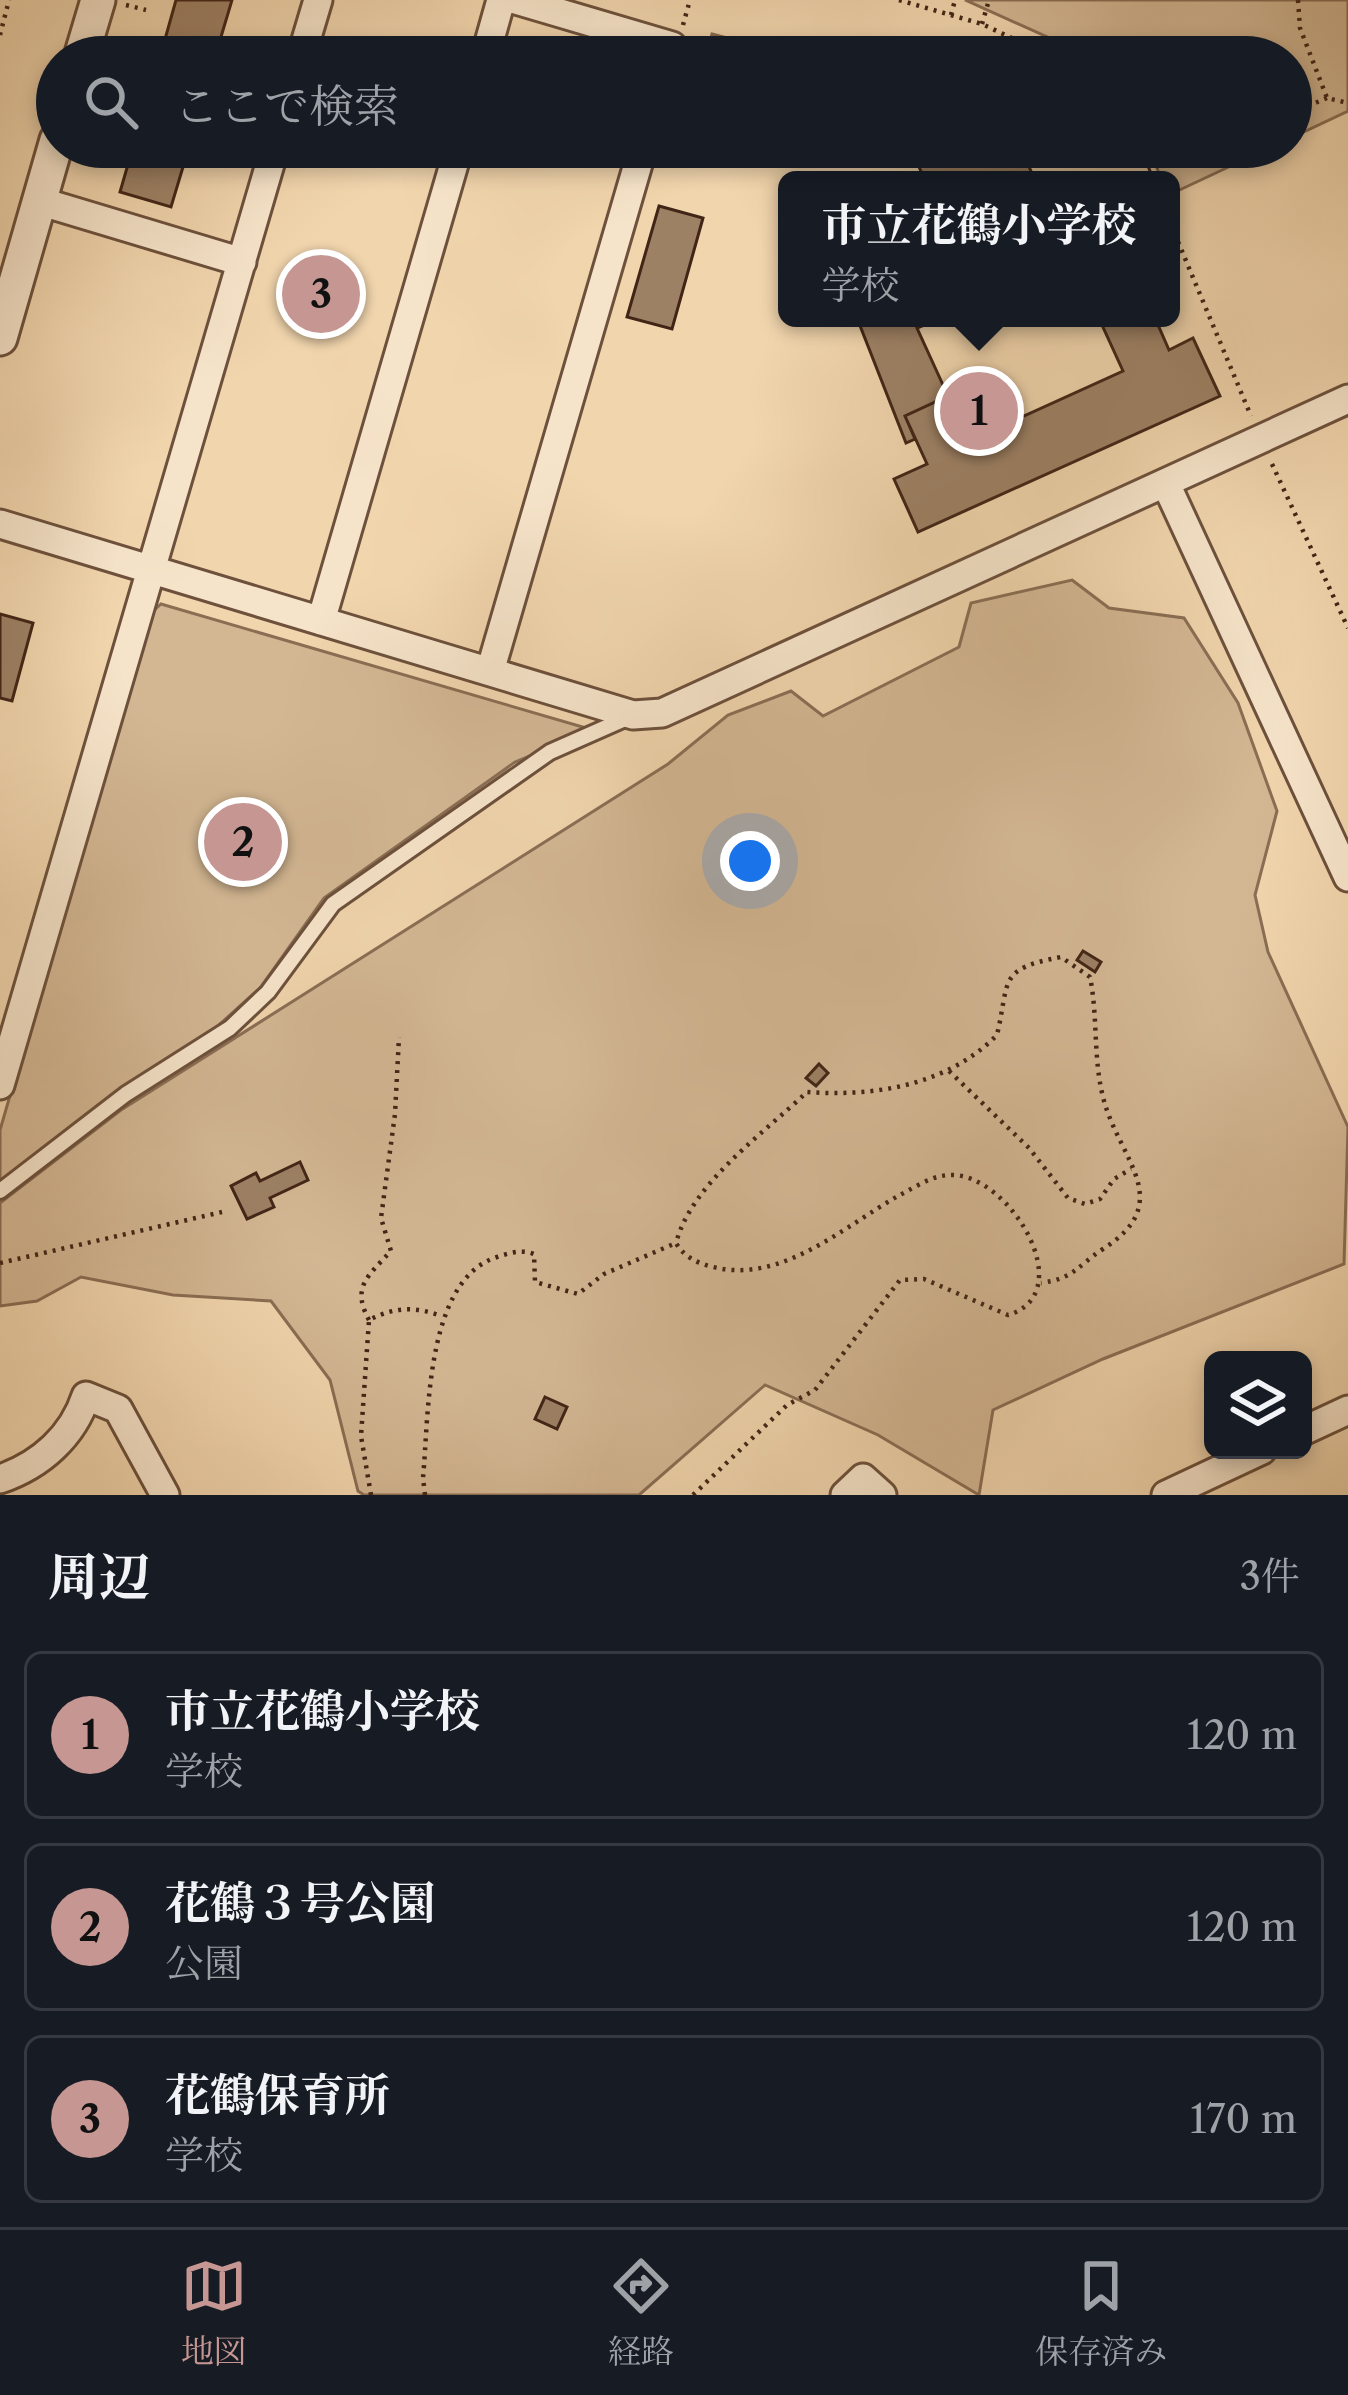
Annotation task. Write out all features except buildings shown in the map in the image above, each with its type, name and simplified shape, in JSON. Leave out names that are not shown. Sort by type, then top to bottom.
[{"type":"street","points":[[87,36],[98,0]]},
{"type":"street","points":[[307,36],[318,0]]},
{"type":"street","points":[[491,36],[501,0]]},
{"type":"street","points":[[516,0],[638,36]]},
{"type":"street","points":[[0,338],[49,168]]},
{"type":"street","points":[[0,1085],[269,168]]},
{"type":"street","points":[[321,621],[453,168]]},
{"type":"street","points":[[491,668],[637,168]]},
{"type":"street","points":[[39,201],[242,262]]},
{"type":"street","points":[[0,524],[491,668],[634,715],[662,713],[1348,399]]},
{"type":"street","points":[[1166,484],[1348,877]]},
{"type":"street","points":[[0,1478],[57,1446],[77,1423],[86,1396],[118,1408],[165,1495]]},
{"type":"street","points":[[1312,1427],[1348,1410]]},
{"type":"street","points":[[1166,1495],[1243,1459]]},
{"type":"street","points":[[845,1495],[863,1478],[883,1495]]},
{"type":"lane","points":[[0,1191],[126,1094],[230,1028],[268,992],[333,904],[550,752],[634,715]]},
{"type":"path","points":[[0,35],[9,0]]},
{"type":"path","points":[[899,0],[1007,36]]},
{"type":"path","points":[[951,15],[955,0]]},
{"type":"path","points":[[982,24],[989,0]]},
{"type":"path","points":[[1298,0],[1303,36]]},
{"type":"path","points":[[1312,59],[1327,98]]},
{"type":"path","points":[[1312,104],[1327,98],[1348,103]]},
{"type":"path","points":[[1148,170],[1153,168]]},
{"type":"path","points":[[1180,246],[1261,440],[1348,628]]},
{"type":"path","points":[[693,1495],[788,1405],[815,1390],[900,1280],[924,1279],[1008,1316],[1026,1310],[1041,1283],[1033,1246],[1011,1208],[967,1177],[928,1180],[778,1266],[725,1270],[682,1254],[676,1243],[681,1223],[702,1194],[807,1092],[848,1095],[966,1065],[998,1035],[1003,987],[1016,970],[1061,957],[1090,977],[1103,1099],[1133,1168],[1141,1208],[1130,1233],[1069,1279],[1041,1283]]},
{"type":"path","points":[[371,1495],[361,1436],[369,1320],[358,1300],[361,1284],[391,1251],[381,1218],[395,1114],[398,1037]]},
{"type":"path","points":[[950,1072],[1029,1148],[1068,1198],[1085,1204],[1100,1199],[1114,1179],[1133,1168]]},
{"type":"path","points":[[0,1263],[222,1212]]},
{"type":"path","points":[[425,1495],[423,1478],[443,1316],[467,1273],[494,1258],[525,1250],[534,1254],[535,1282],[571,1295],[652,1250],[676,1243]]},
{"type":"path","points":[[369,1320],[389,1310],[418,1308],[443,1316]]},
{"type":"shaded area","points":[[965,0],[1348,0],[1348,111],[1312,128],[1312,36],[1045,36]]},
{"type":"shaded area","points":[[1226,168],[1180,190],[1180,171],[1158,171]]},
{"type":"shaded area","points":[[1072,580],[1109,608],[1184,618],[1238,703],[1277,811],[1255,895],[1268,952],[1348,1127],[1344,1264],[1103,1359],[993,1410],[979,1495],[878,1435],[765,1385],[639,1495],[364,1495],[358,1491],[330,1380],[271,1301],[173,1295],[81,1277],[37,1301],[0,1306],[0,1203],[121,1110],[668,764],[728,715],[791,691],[823,716],[959,647],[971,603]]},
{"type":"shaded area","points":[[161,604],[593,730],[515,762],[324,898],[260,988],[211,1032],[113,1094],[0,1183],[0,1130],[150,614]]},
{"type":"place","name":"花鶴保育所","points":[[321,294]]},
{"type":"place","name":"市立花鶴小学校","points":[[979,411]]},
{"type":"place","name":"花鶴３号公園","points":[[243,842]]}]
